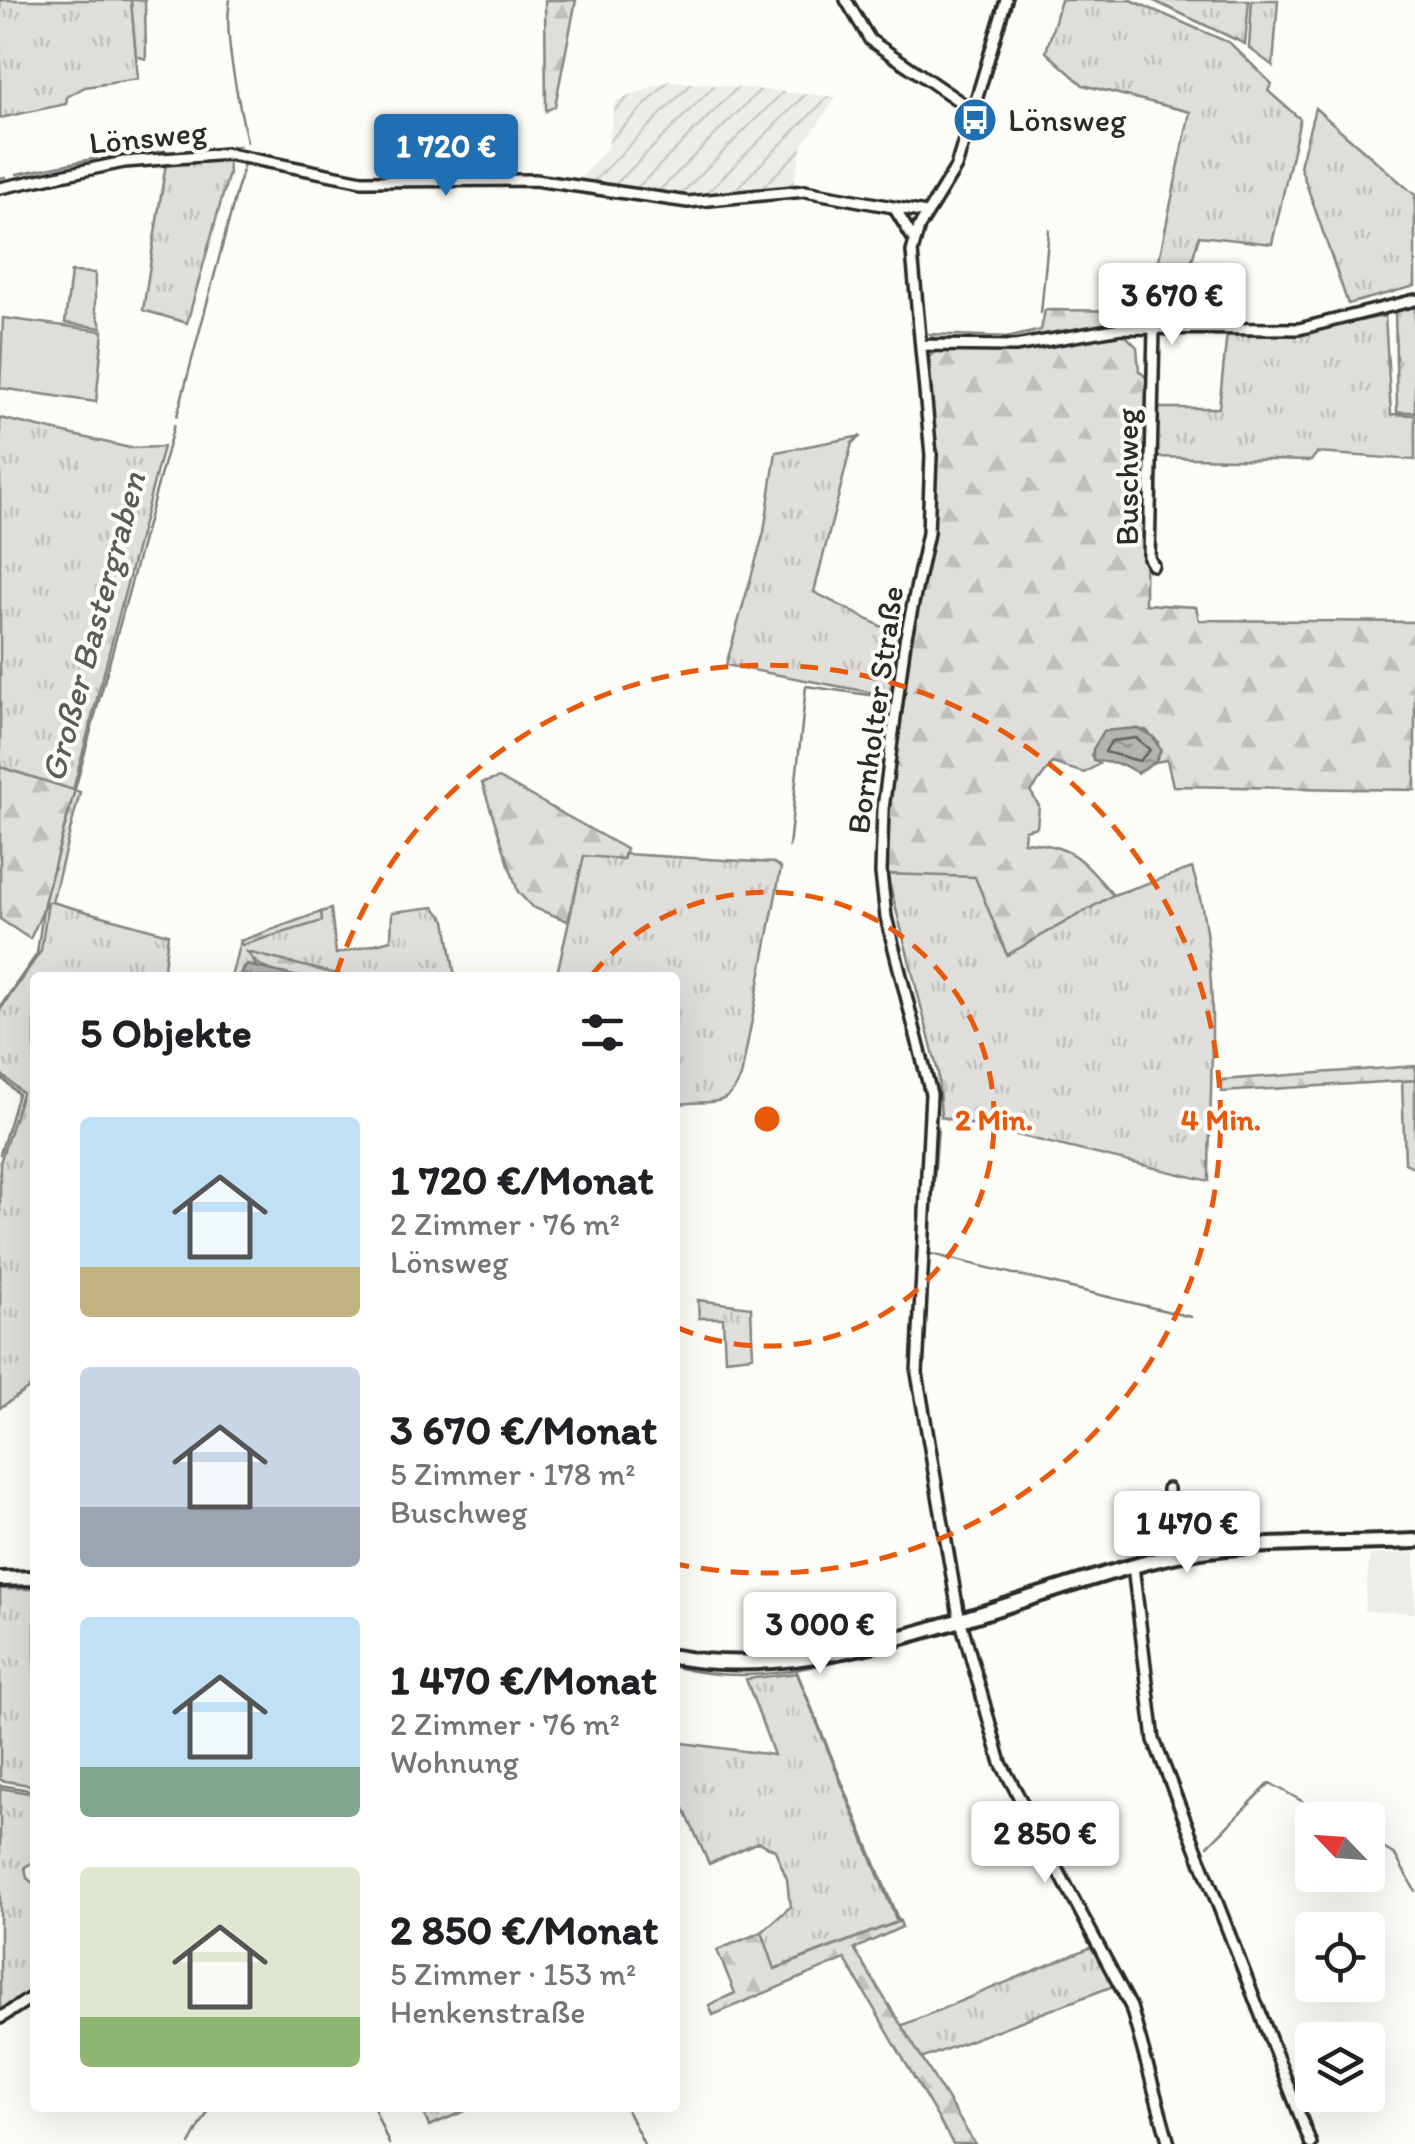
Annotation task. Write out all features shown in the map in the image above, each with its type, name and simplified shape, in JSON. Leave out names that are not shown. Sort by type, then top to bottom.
[{"type":"street","points":[[846,0],[870,40],[972,110]]},
{"type":"street","name":"Bornholter Straße","points":[[1006,0],[956,166],[914,240],[931,455],[928,533],[904,641],[882,809],[881,874],[886,916],[931,1094],[917,1373],[959,1617],[1007,1780],[1131,2006],[1169,2144]]},
{"type":"street","name":"Lönsweg","points":[[0,188],[124,162],[228,154],[362,181],[535,180],[688,202],[806,191],[926,213]]},
{"type":"street","points":[[895,209],[914,240]]},
{"type":"street","points":[[922,345],[1015,346],[1122,328],[1299,329],[1415,300]]},
{"type":"street","name":"Buschweg","points":[[1154,328],[1149,558],[1154,565]]},
{"type":"street","points":[[1168,1489],[1169,1556]]},
{"type":"street","points":[[680,1657],[744,1663],[809,1658],[1169,1556],[1415,1541]]},
{"type":"street","points":[[1133,1566],[1154,1740],[1311,2144]]},
{"type":"street","points":[[0,1579],[30,1578]]},
{"type":"street","points":[[0,2018],[30,1998]]},
{"type":"shaded area","points":[[670,81],[837,97],[802,146],[793,187],[720,197],[657,194],[580,179],[608,147],[615,101]]},
{"type":"shaded area","points":[[1415,1553],[1415,1613],[1364,1611],[1370,1555]]},
{"type":"green space","points":[[0,0],[131,0],[138,79],[85,87],[67,97],[66,104],[0,118]]},
{"type":"green space","points":[[131,0],[145,0],[146,59],[136,56]]},
{"type":"green space","points":[[545,0],[576,0],[555,106],[546,111]]},
{"type":"green space","points":[[1061,0],[1131,0],[1230,43],[1272,84],[1268,91],[1300,119],[1272,244],[1199,236],[1182,296],[1167,293],[1170,272],[1157,269],[1190,112],[1083,85],[1046,52]]},
{"type":"green space","points":[[1152,0],[1249,0],[1245,44]]},
{"type":"green space","points":[[1252,0],[1278,0],[1273,66],[1249,48]]},
{"type":"green space","points":[[1315,108],[1415,195],[1415,286],[1348,304],[1300,166]]},
{"type":"green space","points":[[228,158],[229,173],[187,323],[143,310],[166,163]]},
{"type":"green space","points":[[71,272],[95,273],[95,309],[102,328],[65,323]]},
{"type":"green space","points":[[1415,306],[1415,412],[1397,412],[1395,309]]},
{"type":"green space","points":[[1045,310],[1148,311],[1147,319],[1025,340],[933,338],[930,334],[1011,337],[1041,330]]},
{"type":"green space","points":[[1385,316],[1391,414],[1415,415],[1415,460],[1317,453],[1311,461],[1155,457],[1155,408],[1219,408],[1227,333],[1279,336]]},
{"type":"green space","points":[[3,318],[103,331],[96,402],[0,388]]},
{"type":"green space","points":[[1124,334],[1137,347],[1139,371],[1147,378],[1145,604],[1196,607],[1199,620],[1415,622],[1415,790],[1173,786],[1167,760],[1155,762],[1158,742],[1146,730],[1105,731],[1091,755],[1099,764],[1084,773],[1052,763],[1031,792],[1039,806],[1037,827],[1025,830],[1024,842],[1054,846],[1075,856],[1113,895],[1007,955],[975,877],[887,874],[888,808],[910,643],[934,534],[936,454],[929,357],[936,351],[1017,351]]},
{"type":"green space","points":[[0,418],[130,448],[163,447],[73,790],[0,767]]},
{"type":"green space","points":[[861,436],[852,443],[814,592],[898,635],[890,696],[726,665],[764,532],[776,452]]},
{"type":"green space","points":[[0,767],[80,792],[52,902],[47,902],[30,939],[0,919]]},
{"type":"green space","points":[[499,778],[626,849],[623,859],[584,856],[568,921],[532,907],[518,892],[482,783]]},
{"type":"green space","points":[[625,854],[774,863],[781,868],[741,1077],[721,1100],[680,1104],[680,972],[557,972],[584,855],[623,859]]},
{"type":"green space","points":[[1192,868],[1202,905],[1211,983],[1209,1181],[941,1117],[938,1072],[887,874],[975,876],[1007,955],[1113,895]]},
{"type":"green space","points":[[48,901],[168,934],[164,972],[30,972],[30,1387],[0,1408],[0,1163],[22,1093],[0,1073],[0,1010],[41,951]]},
{"type":"green space","points":[[434,907],[446,920],[454,972],[327,972],[249,953],[256,965],[232,972],[240,941],[243,945],[322,920],[321,912],[331,909],[336,954],[391,940],[392,912]]},
{"type":"green space","points":[[321,912],[322,921],[242,945],[240,941]]},
{"type":"green space","points":[[247,952],[328,972],[274,972]]},
{"type":"green space","points":[[1415,1066],[1415,1080],[1222,1092],[1222,1080]]},
{"type":"green space","points":[[1415,1080],[1415,1168],[1405,1163],[1402,1081]]},
{"type":"green space","points":[[698,1300],[751,1307],[753,1356],[725,1359],[723,1318],[699,1318]]},
{"type":"green space","points":[[0,1589],[30,1589],[30,1785],[0,1780]]},
{"type":"green space","points":[[797,1673],[897,1922],[774,1969],[762,1932],[790,1907],[787,1879],[775,1850],[758,1842],[709,1864],[680,1800],[680,1743],[774,1755],[746,1679]]},
{"type":"green space","points":[[0,1788],[30,1793],[30,1864],[25,1867],[30,1881],[30,1990],[0,2011]]},
{"type":"green space","points":[[900,1921],[902,1927],[854,1949],[975,2144],[953,2144],[845,1959],[713,2015],[709,2005],[735,1993],[717,1950],[762,1932],[775,1969]]},
{"type":"green space","points":[[1094,1946],[1116,1985],[921,2059],[900,2026]]},
{"type":"green space","points":[[423,2112],[462,2112],[429,2126]]},
{"type":"water","points":[[1137,728],[1152,736],[1161,750],[1155,762],[1138,773],[1123,765],[1093,760],[1093,749],[1104,731]]},
{"type":"water","points":[[247,965],[277,972],[242,972]]},
{"type":"waterway","name":"Großer Bastergraben","points":[[230,0],[230,51],[247,142]]},
{"type":"waterway","points":[[158,148],[170,153],[239,146]]},
{"type":"waterway","points":[[102,158],[150,152]]},
{"type":"waterway","points":[[17,174],[97,158]]},
{"type":"waterway","name":"Großer Bastergraben","points":[[177,416],[244,164]]},
{"type":"waterway","points":[[0,178],[5,177]]},
{"type":"waterway","points":[[1041,313],[1049,230]]},
{"type":"waterway","name":"Großer Bastergraben","points":[[0,1007],[37,954],[44,903],[174,425]]},
{"type":"waterway","points":[[789,847],[806,686],[890,698]]},
{"type":"waterway","name":"Großer Bastergraben","points":[[0,1076],[18,1094],[0,1154]]},
{"type":"waterway","points":[[929,1245],[938,1127]]},
{"type":"waterway","points":[[927,1253],[1191,1317]]},
{"type":"waterway","points":[[1136,1647],[1149,1740]]},
{"type":"waterway","points":[[680,1668],[727,1675],[777,1673],[878,1649]]},
{"type":"waterway","points":[[797,1672],[899,1922]]},
{"type":"waterway","points":[[1153,1754],[1217,1920]]},
{"type":"waterway","points":[[1208,1846],[1270,1783],[1303,1802]]},
{"type":"waterway","points":[[0,1785],[30,1790]]},
{"type":"waterway","points":[[1385,1849],[1395,1855],[1415,1891]]},
{"type":"waterway","points":[[26,1996],[30,1993]]},
{"type":"waterway","points":[[190,2144],[208,2112]]},
{"type":"waterway","points":[[376,2112],[389,2144]]},
{"type":"waterway","points":[[628,2112],[644,2144]]},
{"type":"place","name":"Lönsweg","points":[[975,120]]}]
